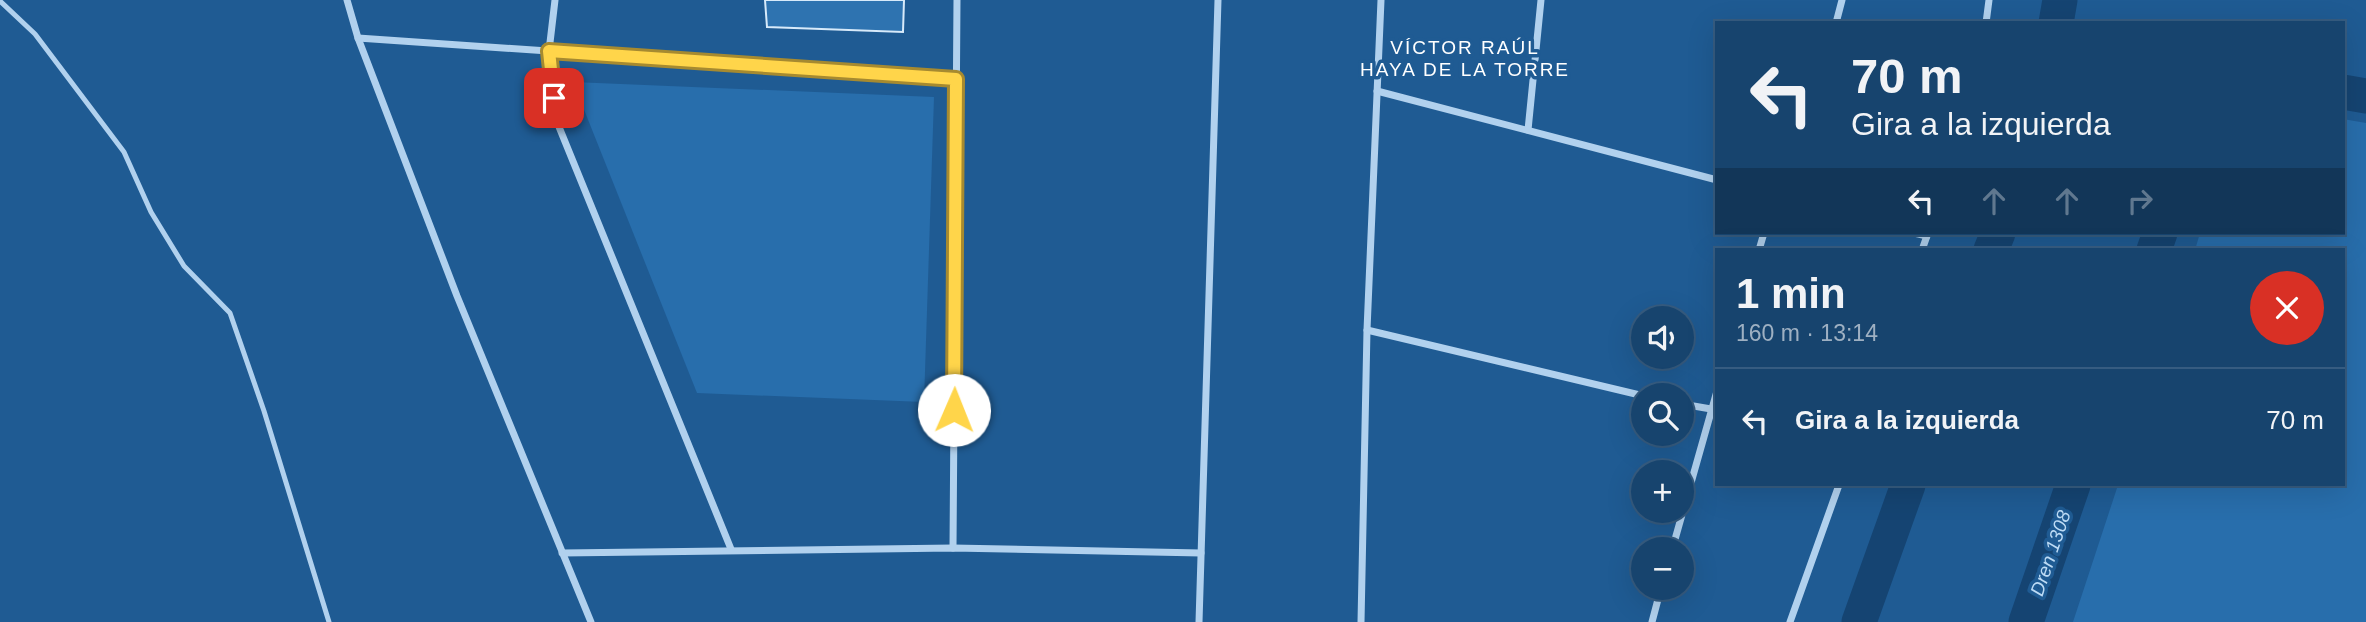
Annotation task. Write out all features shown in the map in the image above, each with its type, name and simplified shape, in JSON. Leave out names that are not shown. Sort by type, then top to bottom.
[{"type":"street","points":[[347,0],[358,38],[457,296],[591,622]]},
{"type":"street","points":[[555,0],[549,51],[557,122],[731,549]]},
{"type":"street","points":[[953,548],[957,0]]},
{"type":"street","points":[[1199,622],[1218,0]]},
{"type":"street","points":[[1361,622],[1367,330],[1381,0]]},
{"type":"street","points":[[1528,131],[1541,0]]},
{"type":"street","points":[[1837,21],[1842,0]]},
{"type":"street","points":[[1986,21],[1989,0]]},
{"type":"street","points":[[358,38],[956,79]]},
{"type":"street","points":[[1377,91],[1715,179]]},
{"type":"street","points":[[1367,330],[1631,393]]},
{"type":"street","points":[[1676,537],[1715,398]]},
{"type":"street","points":[[1694,406],[1712,409]]},
{"type":"street","points":[[1790,622],[1839,486]]},
{"type":"street","points":[[562,553],[953,548],[1201,553]]},
{"type":"street","points":[[1652,622],[1658,600]]},
{"type":"lane","points":[[0,1],[35,34],[124,152],[151,212],[184,266],[230,313],[264,411],[329,622]]},
{"type":"shaded area","points":[[573,82],[934,97],[924,402],[697,393]]},
{"type":"shaded area","points":[[2345,119],[2366,123],[2366,622],[2073,622],[2118,486],[2345,486],[2345,248],[2196,248],[2199,235],[2345,235]]},
{"type":"building","points":[[765,0],[904,0],[903,32],[767,27]]},
{"type":"waterway","points":[[2056,21],[2060,0]]},
{"type":"waterway","name":"Dren 1308","points":[[2345,92],[2366,96]]},
{"type":"waterway","points":[[1992,248],[1997,235]]},
{"type":"waterway","name":"Dren 1308","points":[[2155,248],[2159,235]]},
{"type":"waterway","points":[[1859,622],[1908,486]]},
{"type":"waterway","name":"Dren 1308","points":[[2026,622],[2073,486]]},
{"type":"district","name":"VÍCTOR RAÚL HAYA DE LA TORRE","points":[[1465,58]]},
{"type":"route","points":[[554,98],[549,51],[956,79],[954,410]]}]
